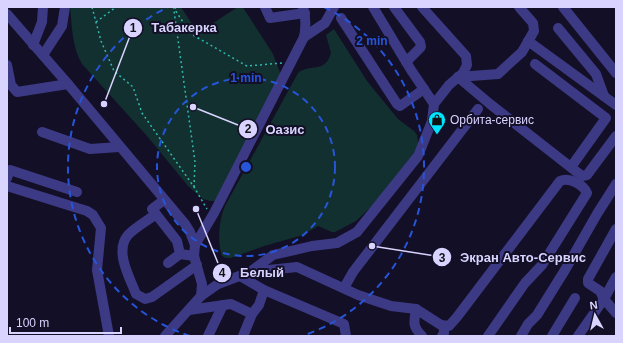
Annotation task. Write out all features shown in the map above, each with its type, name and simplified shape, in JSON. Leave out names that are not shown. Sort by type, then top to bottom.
[{"type":"street","points":[[33,46],[42,22],[43,7]]},
{"type":"street","points":[[43,55],[62,26],[65,7]]},
{"type":"street","points":[[194,245],[212,216],[304,37],[306,27],[304,10],[270,18],[265,7]]},
{"type":"street","points":[[304,37],[325,23],[334,7]]},
{"type":"street","points":[[373,7],[406,62],[434,104]]},
{"type":"street","points":[[394,7],[420,42],[421,47],[406,62]]},
{"type":"street","points":[[245,274],[273,255],[312,246],[337,243],[357,232],[418,156],[432,122],[434,104],[467,65],[466,56],[422,7]]},
{"type":"street","points":[[458,77],[498,74],[522,52],[534,31],[533,23],[519,7]]},
{"type":"street","points":[[563,7],[616,72]]},
{"type":"street","points":[[7,14],[33,46],[43,55],[68,84],[119,147],[185,224],[190,232],[194,245],[195,261],[202,284],[201,296]]},
{"type":"street","points":[[341,18],[397,104],[400,106],[424,89]]},
{"type":"street","points":[[558,28],[596,74],[604,96]]},
{"type":"street","points":[[528,41],[616,105]]},
{"type":"street","points":[[535,64],[606,118],[571,168]]},
{"type":"street","points":[[7,65],[11,86],[17,92],[68,84]]},
{"type":"street","points":[[458,77],[582,176],[587,175],[616,136]]},
{"type":"street","points":[[344,288],[353,272],[478,109]]},
{"type":"street","points":[[42,132],[90,149],[119,147]]},
{"type":"street","points":[[7,178],[10,170],[77,192]]},
{"type":"street","points":[[165,336],[201,296],[218,284],[245,274],[298,267],[358,295],[391,306],[416,309],[441,325],[449,326],[458,317],[560,181],[565,179],[573,180],[587,193],[542,265],[525,283],[488,336]]},
{"type":"street","points":[[521,336],[528,324],[537,315],[616,184]]},
{"type":"street","points":[[7,186],[87,211],[94,215],[101,228],[97,270],[109,336]]},
{"type":"street","points":[[164,200],[152,210],[177,241],[180,254]]},
{"type":"street","points":[[156,214],[132,232],[124,241],[123,256],[136,294],[145,299],[152,297],[195,261]]},
{"type":"street","points":[[616,229],[588,279],[588,284],[600,291],[604,299],[616,313]]},
{"type":"street","points":[[180,254],[195,261]]},
{"type":"street","points":[[168,263],[180,254]]},
{"type":"street","points":[[245,274],[264,290],[344,324],[346,336]]},
{"type":"street","points":[[578,336],[604,299],[616,277]]},
{"type":"street","points":[[243,336],[252,314],[259,304],[264,290]]},
{"type":"street","points":[[552,336],[576,298]]},
{"type":"street","points":[[189,310],[232,304],[252,314]]},
{"type":"street","points":[[208,336],[222,305]]},
{"type":"street","points":[[416,309],[414,322],[415,328],[422,336]]},
{"type":"street","points":[[442,336],[444,333],[444,326]]},
{"type":"path","points":[[92,7],[101,41],[114,71],[133,87],[142,113],[194,187],[212,216]]},
{"type":"path","points":[[96,22],[116,7]]},
{"type":"path","points":[[173,7],[191,34],[247,66],[291,62]]},
{"type":"path","points":[[176,7],[174,11],[195,162],[194,187]]},
{"type":"green space","points":[[70,7],[181,7],[196,30],[199,32],[238,7],[242,7],[244,9],[273,54],[281,75],[217,201],[203,199],[188,186],[147,136],[82,64],[74,44]]},
{"type":"green space","points":[[334,29],[367,81],[398,119],[417,135],[418,143],[413,155],[375,203],[356,221],[335,232],[318,226],[303,235],[264,246],[231,258],[226,258],[222,256],[220,250],[219,237],[221,217],[225,206],[298,73],[303,70],[325,64],[331,53],[326,35]]},
{"type":"place","name":"Табакерка","points":[[104,104]]},
{"type":"place","name":"Оазис","points":[[193,107]]},
{"type":"place","name":"Орбита-сервис","points":[[437,135]]},
{"type":"place","name":"Белый","points":[[196,209]]},
{"type":"place","name":"Экран Авто-Сервис","points":[[372,246]]}]
